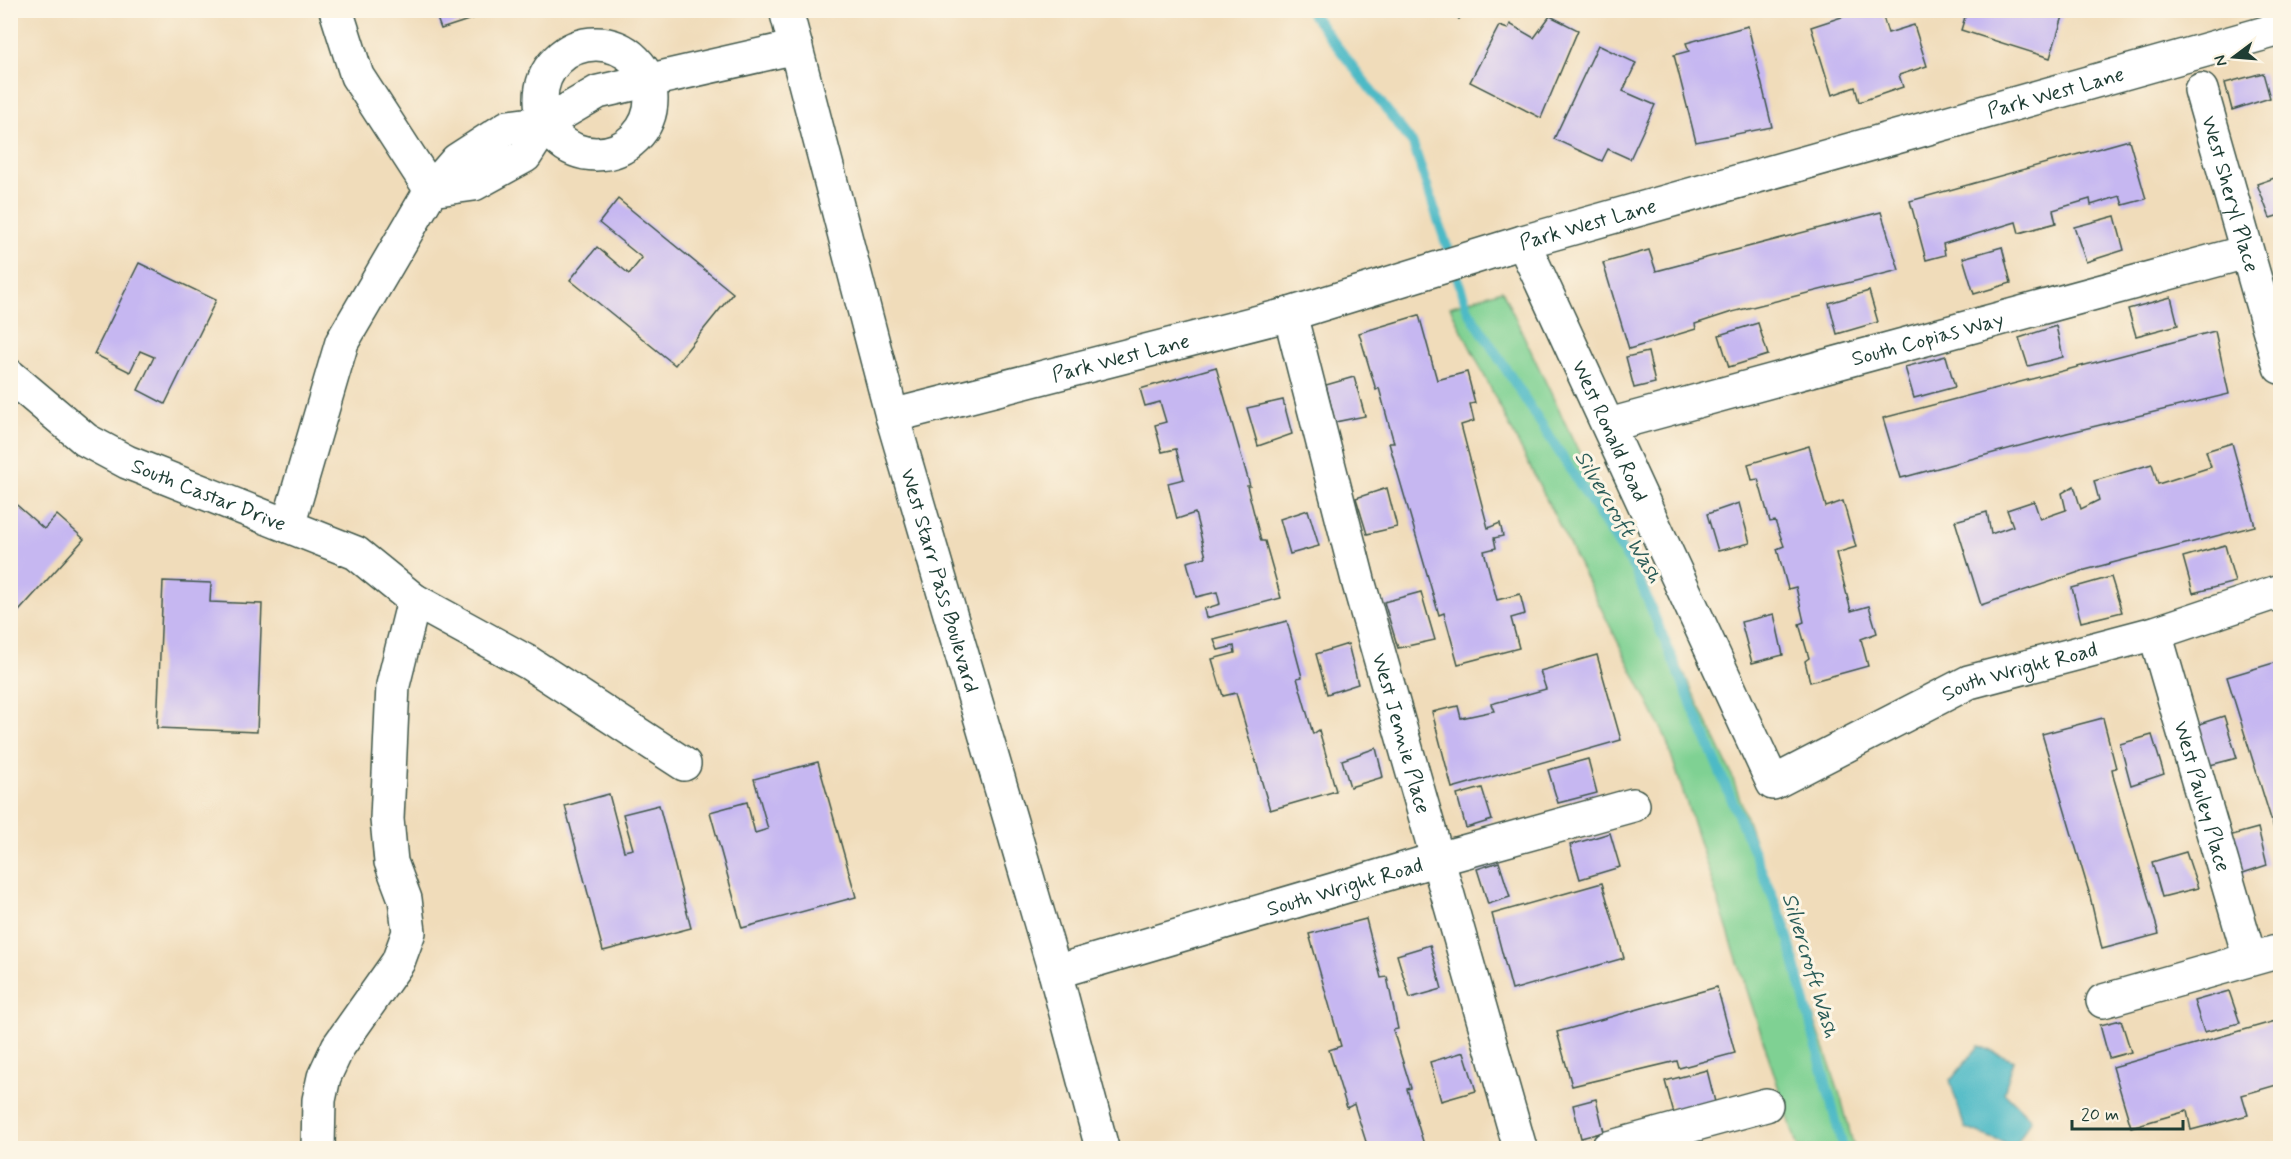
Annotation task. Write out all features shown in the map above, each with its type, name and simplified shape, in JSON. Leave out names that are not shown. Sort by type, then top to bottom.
[{"type":"street","points":[[336,10],[357,76],[431,190]]},
{"type":"street","name":"West Starr Pass Boulevard","points":[[786,10],[892,416],[1055,972],[1102,1149]]},
{"type":"street","name":"Park West Lane","points":[[892,416],[1290,314],[1523,242],[2280,29]]},
{"type":"street","points":[[586,44],[605,44],[623,50],[637,62],[648,80],[651,94],[650,112],[643,129],[631,142],[615,151],[597,155],[580,152],[563,144],[547,122],[541,95],[545,77],[555,62],[570,50],[586,44]]},
{"type":"street","points":[[288,526],[342,342],[431,190],[458,160],[508,127],[547,122],[598,92],[796,47]]},
{"type":"street","name":"West Sheryl Place","points":[[2201,90],[2280,367]]},
{"type":"street","name":"West Ronald Road","points":[[1523,242],[1773,783]]},
{"type":"street","name":"South Copias Way","points":[[1609,425],[2246,252]]},
{"type":"street","name":"West Jennie Place","points":[[1290,314],[1359,584],[1520,1149]]},
{"type":"street","name":"South Castar Drive","points":[[10,376],[86,440],[127,462],[356,553],[414,600],[530,663],[684,764]]},
{"type":"street","name":"South Wright Road","points":[[1773,783],[1969,682],[2155,633],[2280,591]]},
{"type":"street","points":[[318,1149],[319,1100],[324,1077],[338,1047],[398,962],[409,932],[405,899],[391,862],[387,819],[393,685],[414,600]]},
{"type":"street","name":"West Pauley Place","points":[[2155,633],[2265,955]]},
{"type":"street","name":"South Wright Road","points":[[1055,972],[1437,859],[1633,805]]},
{"type":"street","points":[[2103,1001],[2265,955]]},
{"type":"street","points":[[1608,1149],[1766,1104]]},
{"type":"green space","points":[[1502,290],[1731,773],[1841,1098],[1854,1148],[1798,1148],[1665,736],[1450,307]]},
{"type":"water","points":[[1979,1046],[2014,1060],[2004,1092],[2031,1119],[2015,1147],[1965,1128],[1950,1081]]},
{"type":"building","points":[[434,10],[496,10],[496,11],[441,29]]},
{"type":"building","points":[[1451,10],[1467,10],[1459,19]]},
{"type":"building","points":[[1863,10],[1881,10],[1888,33],[1914,25],[1927,66],[1899,75],[1903,87],[1859,102],[1855,87],[1832,95],[1811,27]]},
{"type":"building","points":[[1957,10],[2065,10],[2050,58],[1961,30],[1965,17],[1956,14]]},
{"type":"building","points":[[1550,16],[1578,30],[1541,118],[1470,82],[1499,26],[1508,29],[1510,24],[1534,38]]},
{"type":"building","points":[[1748,26],[1772,127],[1696,142],[1674,55],[1689,51],[1686,43]]},
{"type":"building","points":[[1598,45],[1636,63],[1623,91],[1655,105],[1630,159],[1608,149],[1602,161],[1554,139]]},
{"type":"building","points":[[2263,73],[2270,98],[2232,110],[2225,83]]},
{"type":"building","points":[[2280,73],[2280,95],[2274,75]]},
{"type":"building","points":[[2129,140],[2146,199],[2123,205],[2120,196],[2091,205],[2090,199],[2053,210],[2056,223],[2019,233],[2016,222],[1943,244],[1945,255],[1926,260],[1910,201]]},
{"type":"building","points":[[2280,176],[2280,215],[2270,218],[2257,184]]},
{"type":"building","points":[[618,199],[733,293],[675,365],[570,280],[597,247],[629,274],[642,258],[599,223]]},
{"type":"building","points":[[1881,212],[1899,270],[1732,312],[1695,324],[1696,329],[1629,349],[1603,263],[1649,250],[1656,271]]},
{"type":"building","points":[[2115,216],[2124,250],[2086,262],[2074,227]]},
{"type":"building","points":[[2002,247],[2011,283],[1974,294],[1963,258]]},
{"type":"building","points":[[139,263],[216,300],[165,404],[138,390],[154,357],[140,351],[130,372],[94,354]]},
{"type":"building","points":[[1869,291],[1878,322],[1837,334],[1829,303]]},
{"type":"building","points":[[2171,297],[2178,325],[2136,336],[2128,309]]},
{"type":"building","points":[[1419,315],[1437,380],[1467,372],[1475,403],[1470,404],[1474,421],[1461,425],[1488,528],[1500,523],[1503,536],[1494,538],[1496,548],[1484,551],[1497,600],[1520,594],[1525,614],[1511,618],[1519,648],[1458,664],[1444,613],[1439,615],[1389,443],[1394,443],[1379,388],[1376,390],[1359,333]]},
{"type":"building","points":[[1758,323],[1768,355],[1729,367],[1719,335]]},
{"type":"building","points":[[2056,326],[2063,357],[2028,366],[2019,338]]},
{"type":"building","points":[[2215,331],[2229,394],[2067,433],[1901,478],[1883,418]]},
{"type":"building","points":[[1648,352],[1655,383],[1634,388],[1626,357]]},
{"type":"building","points":[[1946,356],[1955,387],[1914,398],[1905,367]]},
{"type":"building","points":[[1216,367],[1250,486],[1247,486],[1261,541],[1265,541],[1281,598],[1206,618],[1204,609],[1220,604],[1217,592],[1196,597],[1187,562],[1206,557],[1195,513],[1177,519],[1168,483],[1184,479],[1176,449],[1162,452],[1155,425],[1166,422],[1160,402],[1145,406],[1140,389]]},
{"type":"building","points":[[1354,377],[1365,416],[1335,422],[1326,385]]},
{"type":"building","points":[[1283,400],[1292,434],[1258,446],[1247,408]]},
{"type":"building","points":[[2232,443],[2255,526],[2085,570],[1981,605],[1955,521],[1987,512],[1991,534],[2013,526],[2007,510],[2034,501],[2040,519],[2066,510],[2062,493],[2074,486],[2081,509],[2099,500],[2094,481],[2152,464],[2158,484],[2211,467],[2206,451]]},
{"type":"building","points":[[1809,446],[1826,507],[1843,501],[1856,547],[1836,553],[1851,611],[1869,606],[1877,633],[1861,639],[1868,666],[1810,682],[1805,661],[1809,658],[1799,624],[1804,622],[1796,587],[1788,589],[1777,549],[1784,546],[1775,521],[1770,522],[1758,479],[1752,480],[1748,464]]},
{"type":"building","points":[[1387,488],[1397,527],[1367,534],[1356,498]]},
{"type":"building","points":[[10,499],[44,529],[57,515],[84,539],[10,621]]},
{"type":"building","points":[[1739,503],[1750,543],[1718,551],[1707,514]]},
{"type":"building","points":[[1308,510],[1319,546],[1290,554],[1280,519]]},
{"type":"building","points":[[2225,545],[2235,582],[2193,593],[2183,557]]},
{"type":"building","points":[[2111,577],[2122,612],[2081,622],[2072,588]]},
{"type":"building","points":[[163,581],[211,583],[210,602],[262,604],[257,732],[157,728]]},
{"type":"building","points":[[1421,592],[1435,640],[1398,648],[1384,602]]},
{"type":"building","points":[[1774,614],[1783,655],[1752,663],[1741,622]]},
{"type":"building","points":[[1287,621],[1302,677],[1297,678],[1313,734],[1319,730],[1336,791],[1270,810],[1236,693],[1223,696],[1212,659],[1235,653],[1234,646],[1218,650],[1214,640]]},
{"type":"building","points":[[1348,644],[1358,684],[1327,694],[1316,654]]},
{"type":"building","points":[[1597,655],[1621,740],[1452,788],[1432,712],[1458,706],[1461,718],[1494,711],[1491,704],[1546,689],[1540,671]]},
{"type":"building","points":[[2280,661],[2280,848],[2227,677]]},
{"type":"building","points":[[2224,716],[2237,758],[2210,765],[2196,725]]},
{"type":"building","points":[[2103,718],[2116,768],[2112,769],[2114,779],[2159,934],[2102,949],[2089,892],[2042,734]]},
{"type":"building","points":[[2152,735],[2164,774],[2131,785],[2120,744]]},
{"type":"building","points":[[1376,748],[1383,777],[1350,787],[1342,760]]},
{"type":"building","points":[[1588,759],[1597,793],[1558,803],[1548,770]]},
{"type":"building","points":[[818,762],[856,897],[742,928],[710,812],[747,802],[755,833],[768,829],[754,779]]},
{"type":"building","points":[[1482,788],[1492,820],[1466,828],[1457,795]]},
{"type":"building","points":[[609,794],[624,851],[633,849],[623,814],[659,805],[691,928],[603,951],[565,806]]},
{"type":"building","points":[[2258,828],[2267,865],[2237,875],[2225,837]]},
{"type":"building","points":[[1610,833],[1620,867],[1580,879],[1570,845]]},
{"type":"building","points":[[2186,852],[2198,888],[2162,897],[2152,862]]},
{"type":"building","points":[[1499,862],[1510,897],[1488,904],[1477,869]]},
{"type":"building","points":[[1602,883],[1624,958],[1512,990],[1492,914]]},
{"type":"building","points":[[1366,919],[1381,978],[1387,977],[1398,1029],[1393,1030],[1411,1088],[1407,1089],[1425,1148],[1368,1148],[1354,1104],[1347,1108],[1329,1050],[1341,1046],[1309,934]]},
{"type":"building","points":[[1430,945],[1442,989],[1410,998],[1397,955]]},
{"type":"building","points":[[1717,987],[1735,1053],[1679,1068],[1677,1061],[1572,1086],[1557,1032]]},
{"type":"building","points":[[2229,991],[2240,1023],[2204,1032],[2194,1001]]},
{"type":"building","points":[[2121,1020],[2131,1052],[2109,1058],[2100,1025]]},
{"type":"building","points":[[2279,1020],[2280,1084],[2242,1095],[2248,1115],[2191,1130],[2187,1111],[2131,1127],[2113,1067]]},
{"type":"building","points":[[1464,1052],[1476,1091],[1441,1101],[1430,1062]]},
{"type":"building","points":[[1707,1070],[1715,1102],[1674,1114],[1665,1081]]},
{"type":"building","points":[[1596,1099],[1604,1132],[1581,1138],[1573,1105]]},
{"type":"waterway","name":"Silvercroft Wash","points":[[1309,10],[1413,144],[1468,310],[1635,570],[1785,926],[1843,1148]]}]
